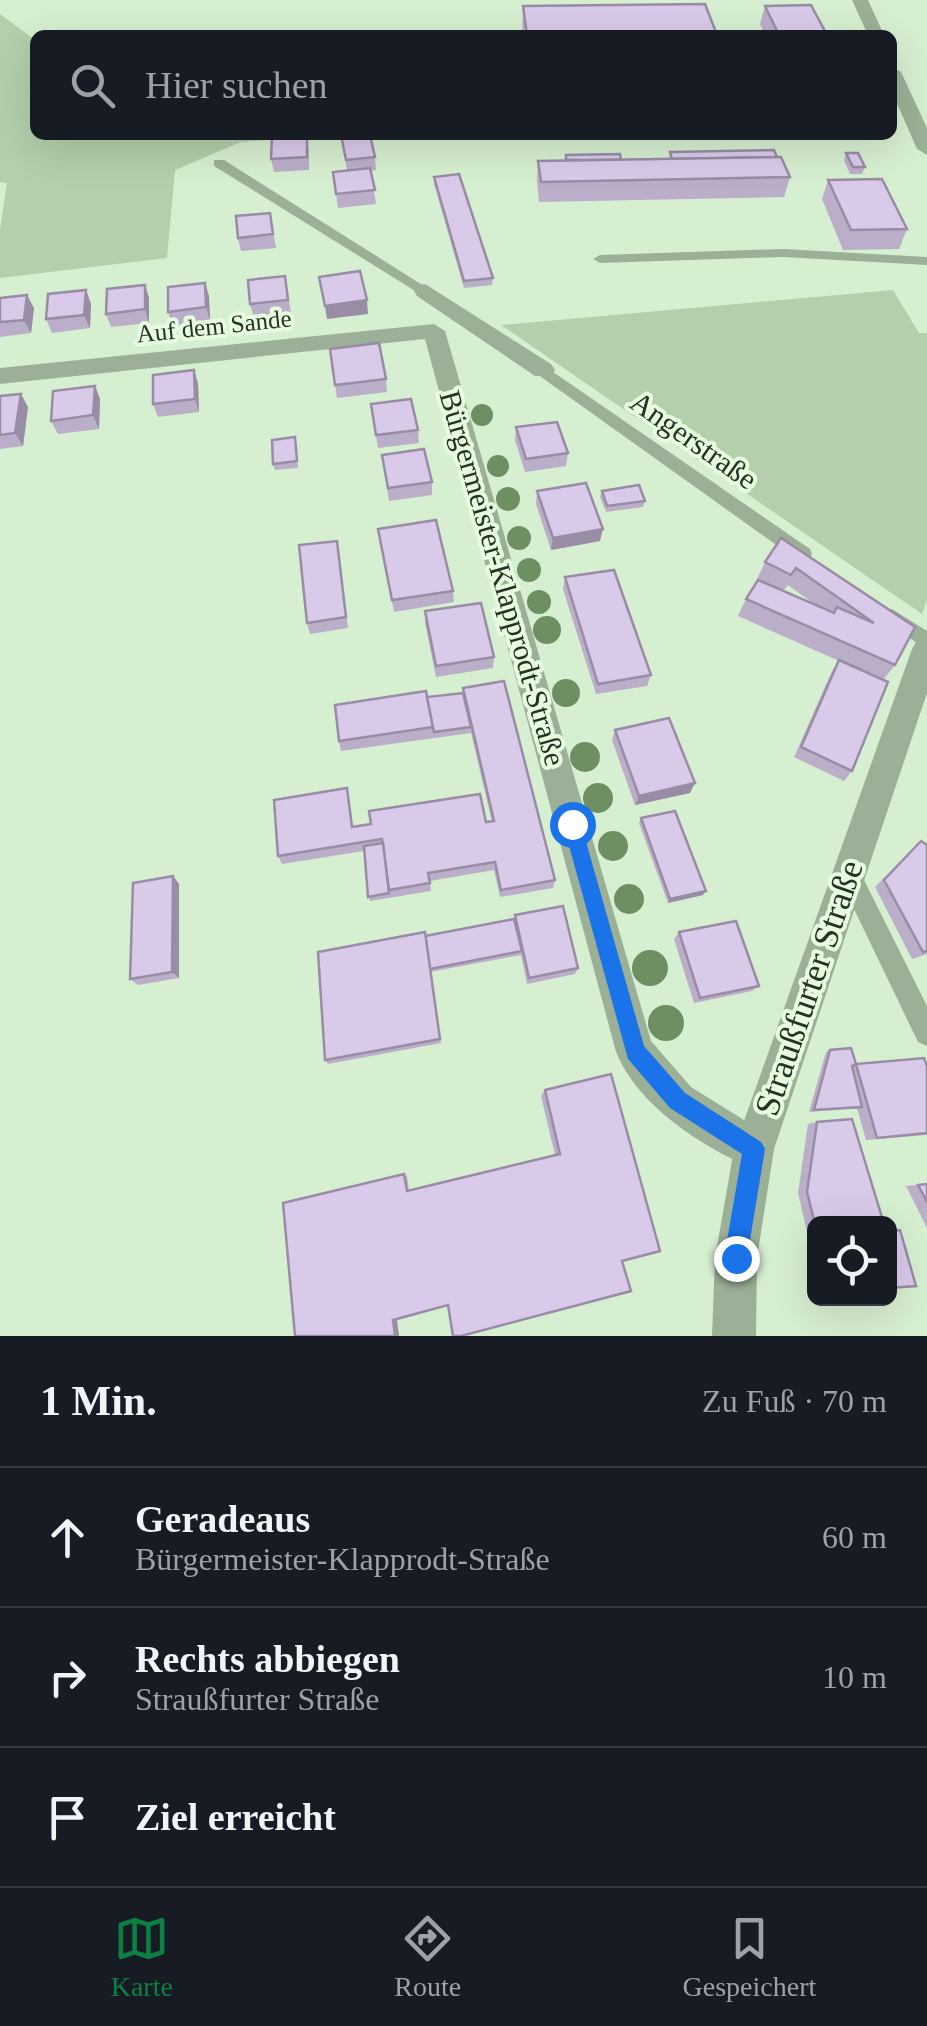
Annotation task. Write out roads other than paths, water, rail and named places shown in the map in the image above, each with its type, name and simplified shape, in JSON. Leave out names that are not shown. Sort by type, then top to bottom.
[{"type":"street","points":[[860,0],[874,30]]},
{"type":"street","points":[[897,83],[927,149]]},
{"type":"street","name":"Angerstraße","points":[[425,291],[445,320],[543,370]]},
{"type":"street","name":"Auf dem Sande","points":[[0,376],[445,320]]},
{"type":"street","name":"Bürgermeister-Klapprodt-Straße","points":[[445,320],[636,1052],[677,1101],[754,1149]]},
{"type":"street","name":"Straußfurter Straße","points":[[734,1336],[736,1258],[754,1149],[927,649]]},
{"type":"lane","points":[[219,163],[425,291]]},
{"type":"lane","points":[[600,260],[783,253],[927,261]]},
{"type":"lane","name":"Angerstraße","points":[[543,370],[818,564]]},
{"type":"lane","points":[[882,610],[927,641]]},
{"type":"lane","points":[[848,872],[927,1032]]}]
